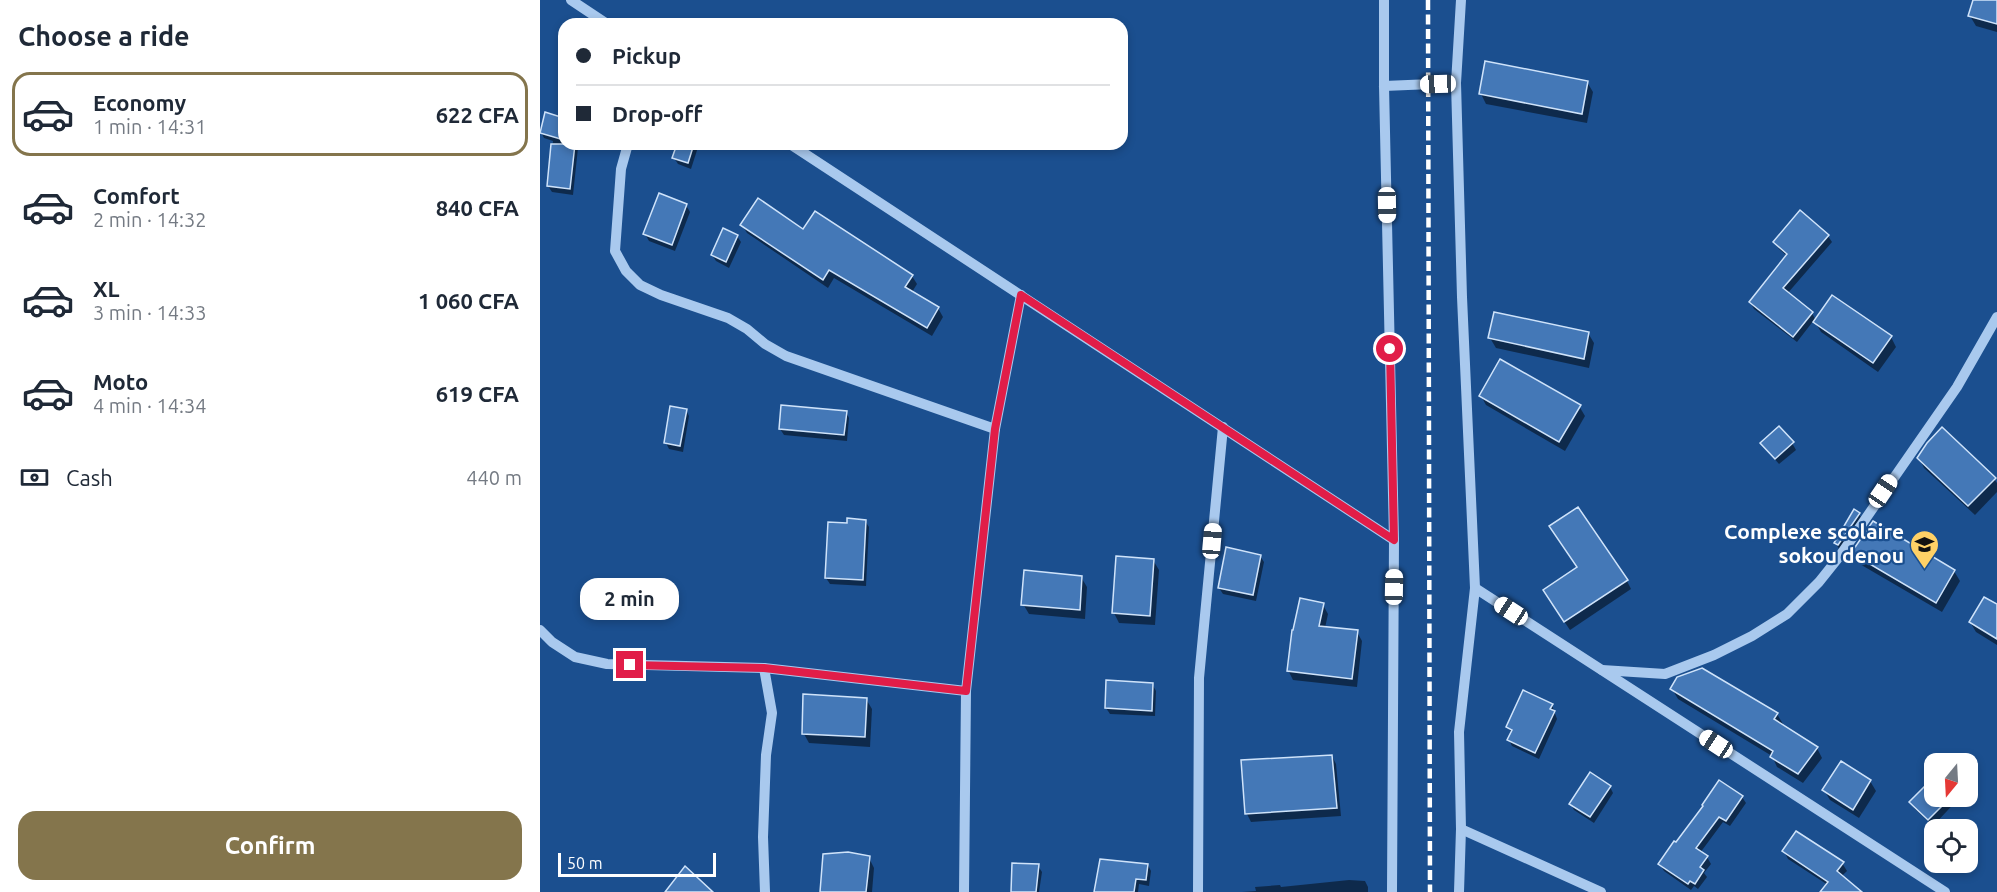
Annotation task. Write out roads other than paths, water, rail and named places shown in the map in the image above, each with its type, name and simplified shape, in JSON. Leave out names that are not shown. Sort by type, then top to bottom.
[{"type":"street","points":[[571,0],[599,18]]},
{"type":"street","points":[[1384,0],[1394,540],[1392,892]]},
{"type":"street","points":[[1459,892],[1461,829],[1459,732],[1475,588],[1462,297],[1456,83],[1461,0]]},
{"type":"street","points":[[1384,86],[1456,83]]},
{"type":"street","points":[[626,150],[621,169],[615,251],[626,271],[640,285],[728,318],[786,356],[995,429]]},
{"type":"street","points":[[799,150],[1394,540]]},
{"type":"street","points":[[964,892],[966,691],[995,429],[1021,295]]},
{"type":"street","points":[[1602,670],[1665,674],[1714,655],[1752,636],[1787,614],[1819,582],[1839,557],[1957,387],[1997,317]]},
{"type":"street","points":[[1198,892],[1199,678],[1222,427]]},
{"type":"street","points":[[1475,588],[1945,892]]},
{"type":"street","points":[[540,630],[552,642],[575,657],[607,664],[764,668],[966,691]]},
{"type":"street","points":[[764,668],[772,712],[766,756],[763,837],[765,892]]},
{"type":"street","points":[[1461,829],[1601,892]]},
{"type":"railway","points":[[1428,0],[1430,892]]},
{"type":"place","name":"Complexe scolaire sokou denou","points":[[1925,570]]}]
